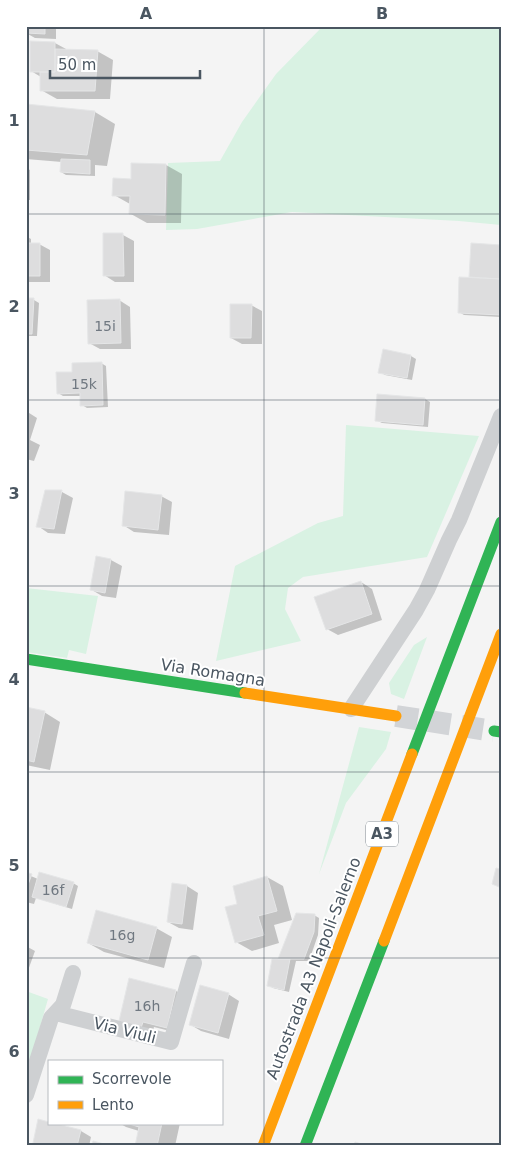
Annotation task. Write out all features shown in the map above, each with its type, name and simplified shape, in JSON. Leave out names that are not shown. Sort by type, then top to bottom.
[{"type":"main road","name":"Autostrada A3 Napoli-Salerno","points":[[263,1146],[501,522]]},
{"type":"main road","name":"A3","points":[[305,1146],[501,634]]},
{"type":"main road","name":"Via Romagna","points":[[26,660],[396,716]]},
{"type":"street","points":[[351,709],[427,590],[459,520],[501,416]]},
{"type":"street","name":"Via Viuli","points":[[56,1013],[171,1042],[194,963]]},
{"type":"street","points":[[26,1095],[51,1018],[63,1005],[72,973]]},
{"type":"green space","points":[[323,26],[501,26],[501,225],[292,212],[197,229],[166,230],[168,163],[220,161],[242,122],[276,74]]},
{"type":"green space","points":[[346,425],[479,436],[427,557],[303,577],[288,588],[285,609],[301,641],[216,661],[235,566],[318,523],[343,516]]},
{"type":"green space","points":[[26,588],[98,596],[86,654],[69,650],[67,658],[26,652]]},
{"type":"green space","points":[[427,637],[404,699],[391,694],[389,683],[414,645]]},
{"type":"green space","points":[[359,727],[391,732],[386,749],[346,803],[319,874]]},
{"type":"green space","points":[[26,991],[48,999],[27,1072],[26,1071]]},
{"type":"building","points":[[26,26],[45,26],[45,34],[26,33]]},
{"type":"building","points":[[30,41],[55,42],[55,72],[30,72]]},
{"type":"building","points":[[55,49],[98,50],[95,91],[40,91],[40,72],[55,72]]},
{"type":"building","points":[[26,104],[95,111],[87,155],[26,150]]},
{"type":"building","points":[[61,159],[90,160],[90,174],[60,172]]},
{"type":"building","points":[[131,163],[166,164],[165,215],[129,214],[130,196],[112,196],[113,178],[131,179]]},
{"type":"building","points":[[103,233],[123,233],[124,276],[103,276]]},
{"type":"building","points":[[26,243],[40,243],[40,276],[26,276]]},
{"type":"building","points":[[471,243],[501,245],[501,279],[469,277]]},
{"type":"building","points":[[459,277],[501,279],[501,315],[458,313]]},
{"type":"building","points":[[26,298],[34,298],[32,334],[26,334]]},
{"type":"building","points":[[120,299],[121,343],[88,344],[87,300]]},
{"type":"building","points":[[230,304],[252,304],[251,338],[230,338]]},
{"type":"building","points":[[383,349],[411,355],[407,378],[378,373]]},
{"type":"building","points":[[102,362],[103,405],[80,406],[80,393],[57,394],[56,372],[72,372],[72,363]]},
{"type":"building","points":[[377,394],[425,398],[423,425],[375,421]]},
{"type":"building","points":[[45,490],[62,490],[54,529],[36,527]]},
{"type":"building","points":[[125,491],[162,495],[158,530],[122,526]]},
{"type":"building","points":[[96,556],[111,559],[105,593],[90,590]]},
{"type":"building","points":[[361,581],[372,614],[326,630],[314,597]]},
{"type":"building","points":[[26,707],[45,711],[34,762],[26,760]]},
{"type":"building","points":[[496,868],[501,869],[499,887],[492,884]]},
{"type":"building","points":[[26,872],[32,874],[26,890]]},
{"type":"building","points":[[39,872],[74,882],[66,907],[32,897]]},
{"type":"building","points":[[267,876],[277,911],[258,916],[264,935],[235,943],[225,907],[237,904],[233,886]]},
{"type":"building","points":[[172,883],[187,885],[182,924],[167,922]]},
{"type":"building","points":[[96,910],[157,927],[148,960],[87,943]]},
{"type":"building","points":[[296,913],[315,914],[314,932],[304,959],[278,959]]},
{"type":"building","points":[[272,959],[290,959],[284,990],[267,986]]},
{"type":"building","points":[[129,978],[176,990],[167,1028],[143,1022],[141,1028],[119,1021]]},
{"type":"building","points":[[200,985],[229,993],[218,1033],[189,1025]]},
{"type":"building","points":[[38,1119],[48,1122],[48,1124],[58,1124],[81,1130],[77,1146],[46,1146],[33,1143]]},
{"type":"building","points":[[129,1124],[162,1124],[157,1146],[135,1146],[139,1127]]},
{"type":"building","points":[[93,1141],[111,1146],[92,1146]]},
{"type":"building","points":[[355,1142],[368,1146],[354,1146]]},
{"type":"tunnel","points":[[396,716],[494,731]]},
{"type":"traffic: fast","points":[[412,754],[501,522]]},
{"type":"traffic: fast","points":[[26,659],[245,693]]},
{"type":"traffic: fast","points":[[494,731],[501,732]]},
{"type":"traffic: fast","points":[[305,1146],[384,941]]},
{"type":"traffic: slow","points":[[384,941],[501,634]]},
{"type":"traffic: slow","points":[[245,693],[396,716]]},
{"type":"traffic: slow","points":[[263,1146],[412,754]]}]
